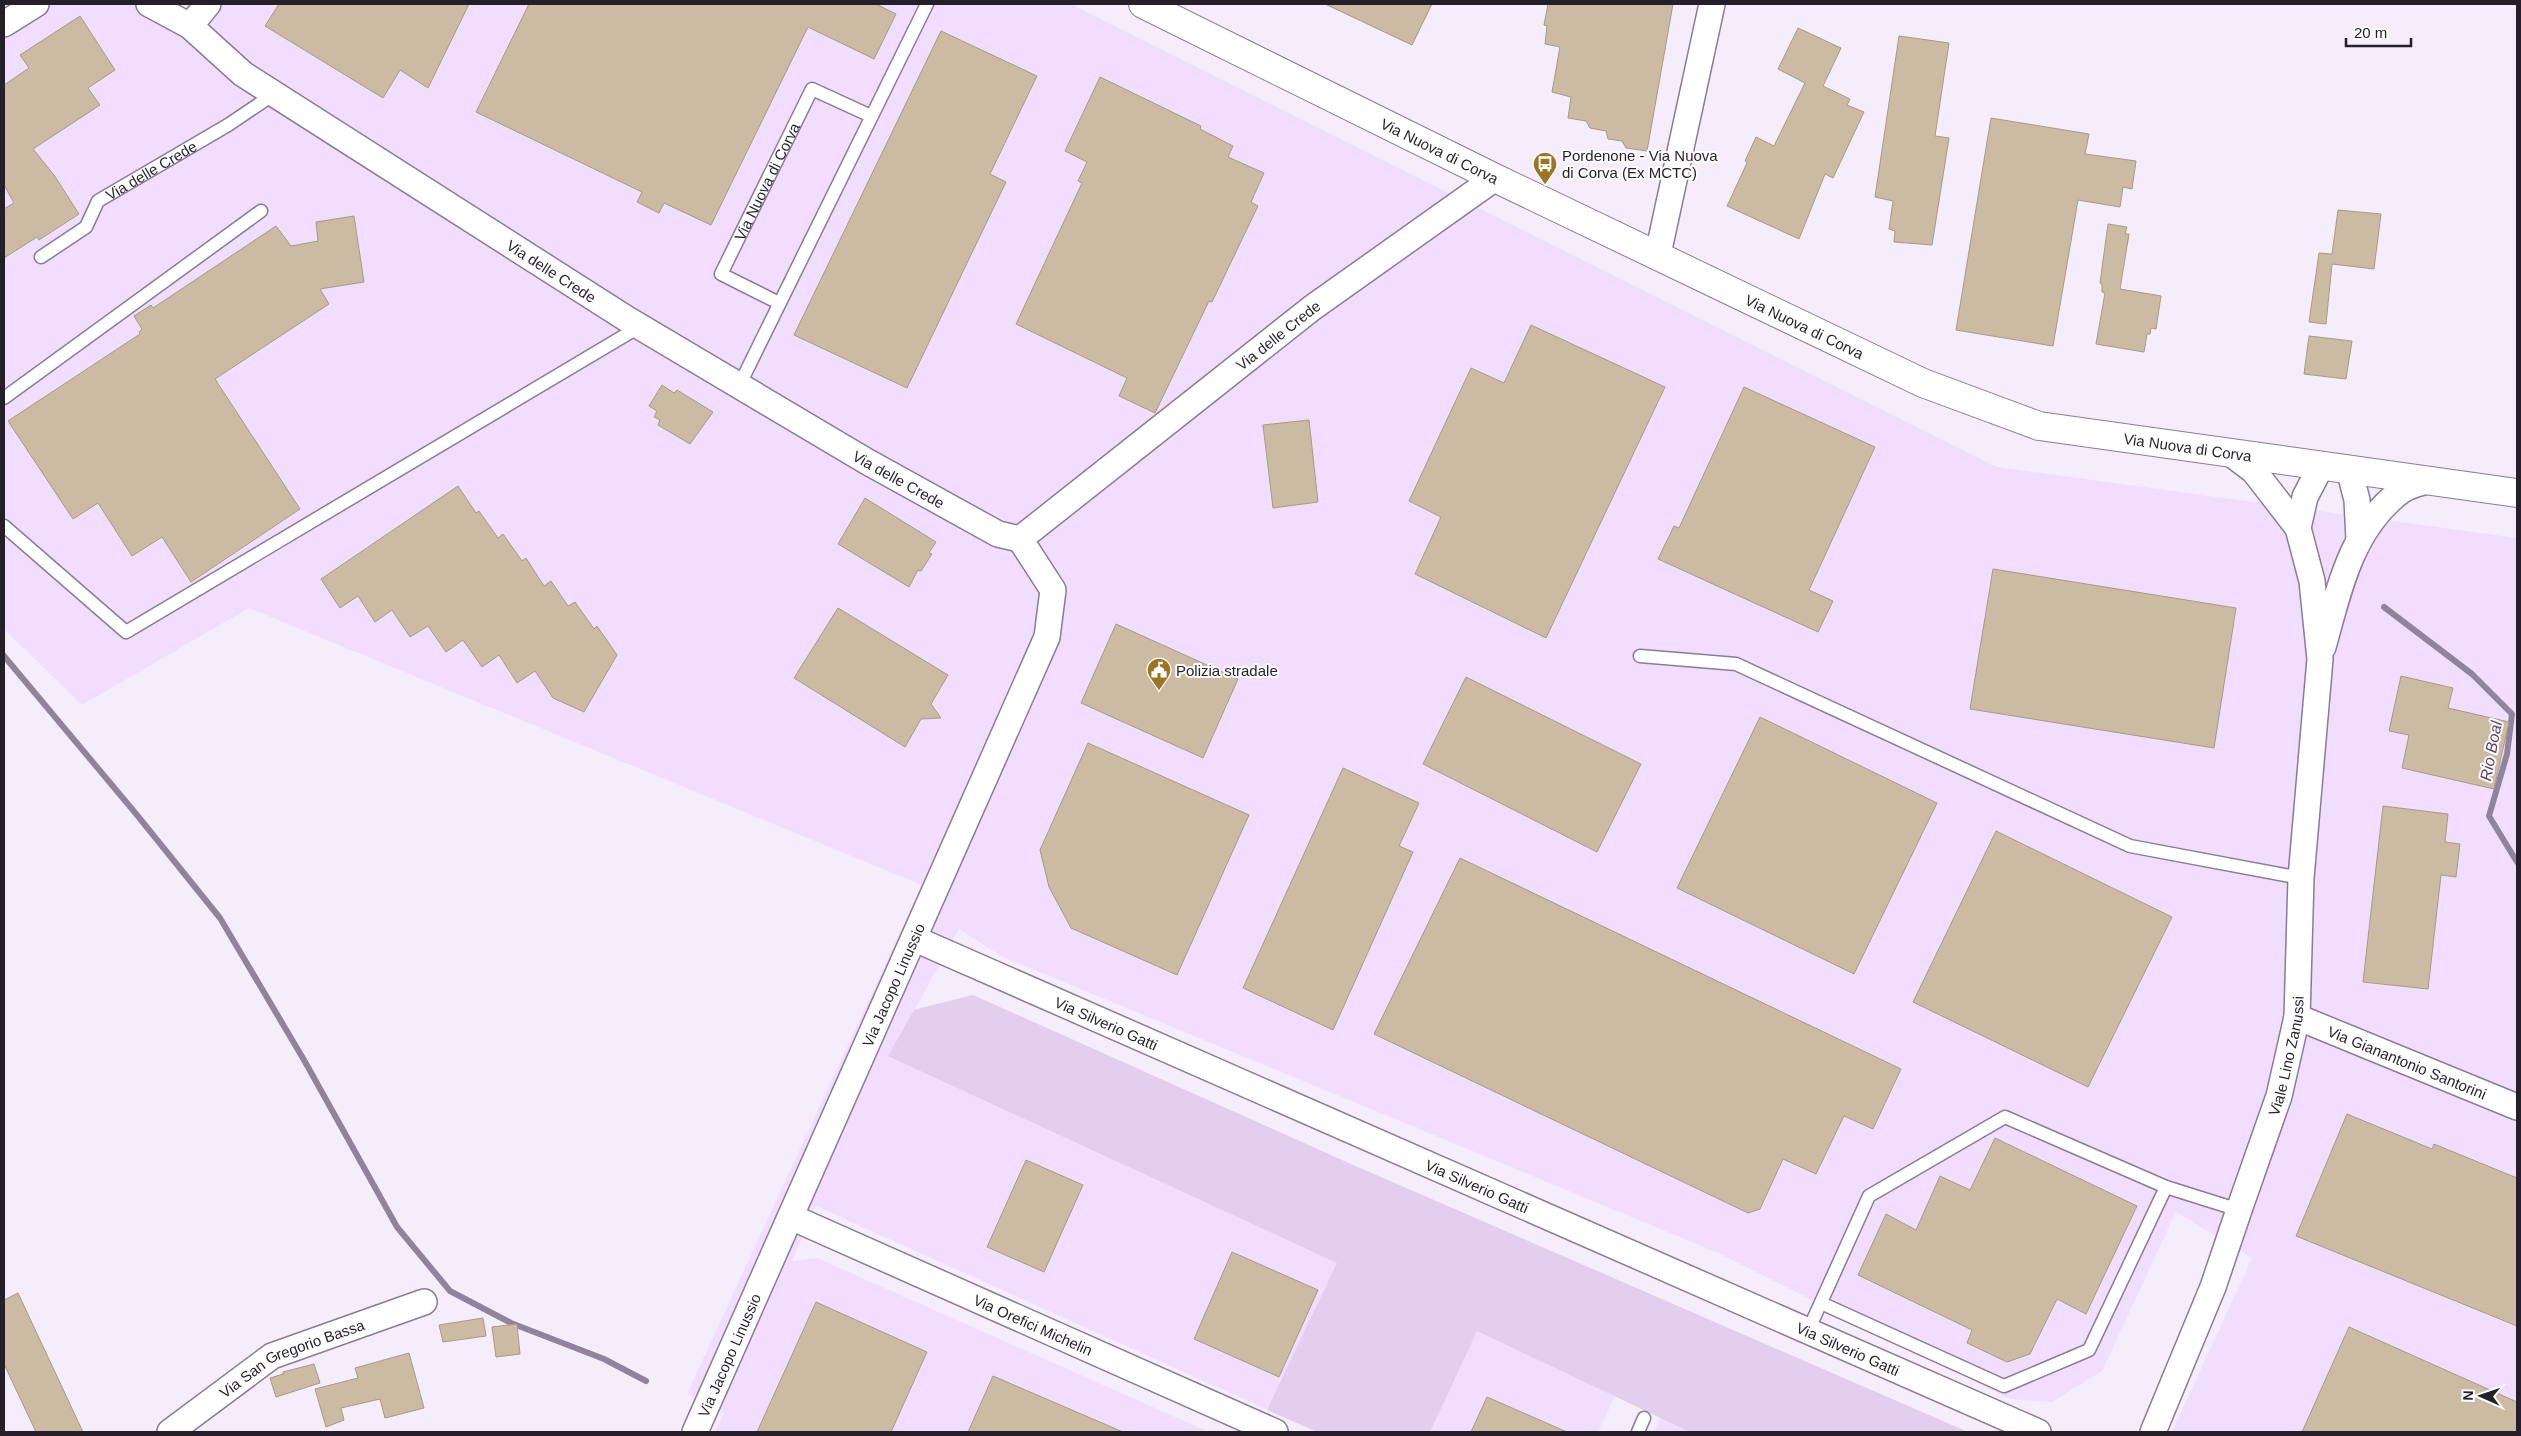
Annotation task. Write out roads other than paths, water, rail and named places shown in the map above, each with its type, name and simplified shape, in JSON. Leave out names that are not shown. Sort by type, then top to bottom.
[{"type":"main road","name":"Via Nuova di Corva","points":[[1143,4],[1495,178],[1658,254],[1923,383],[2039,426],[2517,493]]},
{"type":"street","points":[[4,24],[36,4]]},
{"type":"street","name":"Via delle Crede","points":[[149,4],[190,26],[243,74],[639,327],[866,461],[998,534],[1020,539],[1312,308],[1495,178]]},
{"type":"street","points":[[190,26],[208,4]]},
{"type":"street","points":[[1658,254],[1712,4]]},
{"type":"street","name":"Viale Lino Zanussi","points":[[2229,452],[2254,471],[2298,528],[2312,581],[2320,659]]},
{"type":"street","name":"Viale Lino Zanussi","points":[[2298,528],[2305,496],[2321,466]]},
{"type":"street","name":"Viale Lino Zanussi","points":[[2350,469],[2357,500],[2358,538]]},
{"type":"street","name":"Viale Lino Zanussi","points":[[2152,1432],[2213,1286],[2240,1210],[2279,1096],[2297,1017],[2301,878],[2320,659],[2343,577],[2358,538],[2386,505],[2403,489],[2430,480]]},
{"type":"street","name":"Via Jacopo Linussio","points":[[695,1432],[1047,638],[1053,590],[1020,539]]},
{"type":"street","name":"Via Silverio Gatti","points":[[915,939],[2038,1432]]},
{"type":"street","name":"Via Gianantonio Santorini","points":[[2297,1017],[2517,1107]]},
{"type":"street","name":"Via Orefici Michelin","points":[[791,1217],[1274,1432]]},
{"type":"street","name":"Via San Gregorio Bassa","points":[[170,1432],[272,1356],[424,1302]]},
{"type":"lane","points":[[739,386],[927,4]]},
{"type":"lane","name":"Via Nuova di Corva","points":[[779,303],[721,274],[812,89],[872,116]]},
{"type":"lane","name":"Via delle Crede","points":[[41,257],[86,227],[98,201],[228,125],[274,94]]},
{"type":"lane","points":[[4,398],[261,211]]},
{"type":"lane","points":[[4,526],[126,632],[639,327]]},
{"type":"lane","points":[[1640,656],[1736,664],[2130,846],[2301,878]]},
{"type":"lane","points":[[1808,1331],[1869,1196],[2005,1117],[2166,1187],[2240,1210]]},
{"type":"lane","points":[[1821,1303],[2004,1386],[2089,1350],[2166,1187]]},
{"type":"lane","points":[[1638,1432],[1644,1418]]},
{"type":"waterway","name":"Rio Boal","points":[[2384,607],[2472,674],[2512,714],[2507,754],[2489,816],[2517,862]]},
{"type":"waterway","points":[[4,656],[220,918],[304,1060],[397,1227],[450,1291],[511,1323],[604,1359],[646,1381]]},
{"type":"place","name":"Pordenone - Via Nuova di Corva (Ex MCTC)","points":[[1545,185]]},
{"type":"place","name":"Polizia stradale","points":[[1159,691]]}]
